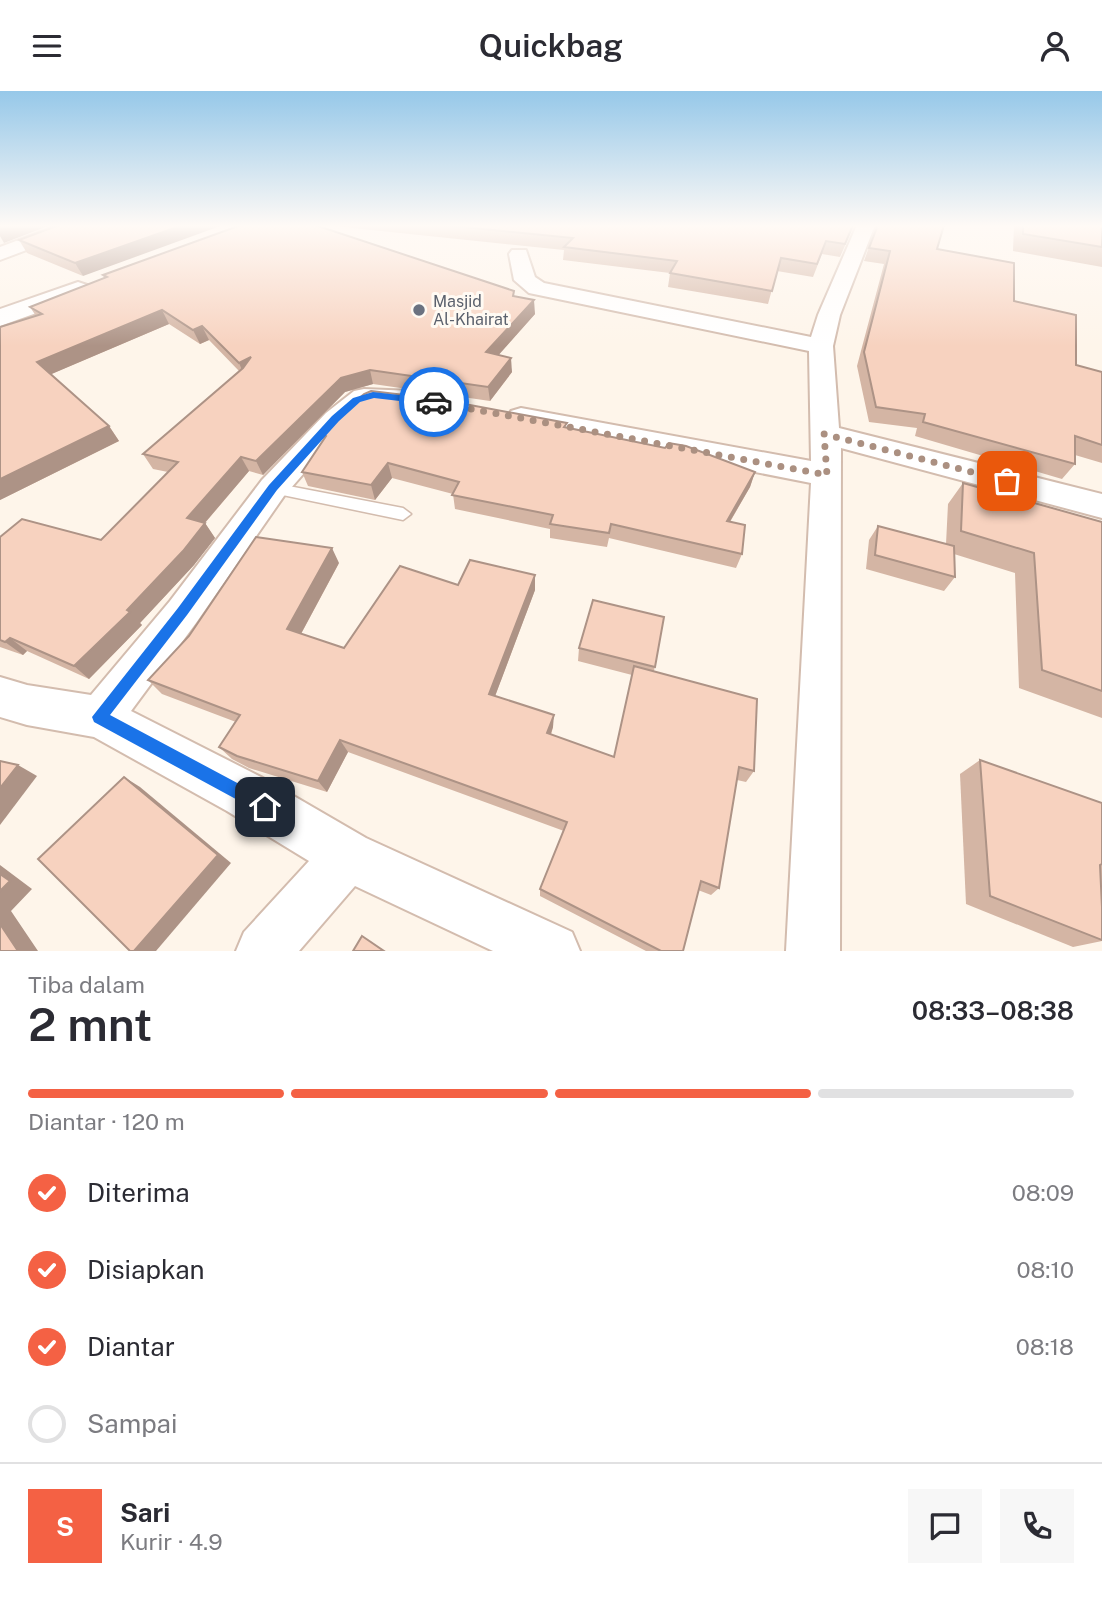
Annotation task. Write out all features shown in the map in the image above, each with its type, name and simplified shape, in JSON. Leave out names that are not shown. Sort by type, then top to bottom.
[{"type":"street","points":[[522,265],[525,280],[537,288],[821,346]]},
{"type":"street","points":[[813,951],[827,475],[821,346],[829,315],[848,265]]},
{"type":"street","points":[[0,304],[93,277],[0,319]]},
{"type":"street","points":[[100,717],[183,612],[273,488],[336,419],[357,400],[384,395],[430,401]]},
{"type":"street","points":[[489,412],[827,475]]},
{"type":"street","points":[[824,434],[1102,506]]},
{"type":"street","points":[[0,697],[27,705],[100,717],[244,794],[348,856],[553,951]]},
{"type":"street","points":[[263,951],[348,856]]},
{"type":"lane","points":[[273,488],[403,514]]},
{"type":"building","points":[[130,265],[436,265],[514,291],[513,296],[534,300],[486,352],[511,358],[488,387],[370,370],[341,378],[256,461],[241,457],[187,518],[205,523],[183,551],[127,610],[130,612],[74,666],[10,638],[5,642],[0,640],[0,537],[22,519],[101,540],[178,462],[143,454],[243,368],[251,357],[239,363],[202,326],[193,330],[162,310],[37,362],[109,426],[0,479],[0,327],[42,314],[30,307],[107,277],[103,275]]},
{"type":"building","points":[[675,265],[779,265],[772,291],[670,273]]},
{"type":"building","points":[[886,265],[1014,265],[1014,301],[1076,315],[1076,365],[1102,372],[1102,445],[1075,436],[1075,464],[923,422],[925,414],[876,407],[864,352]]},
{"type":"building","points":[[371,391],[438,399],[567,423],[564,427],[665,448],[669,443],[686,446],[755,472],[727,521],[745,525],[742,554],[611,524],[609,533],[550,524],[553,515],[452,495],[459,482],[388,463],[371,485],[302,472],[326,436],[323,434],[343,412]]},
{"type":"building","points":[[963,483],[1102,522],[1102,691],[1042,670],[1034,553],[961,531]]},
{"type":"building","points":[[878,526],[954,546],[955,577],[875,555]]},
{"type":"building","points":[[256,537],[332,548],[287,629],[344,648],[400,566],[458,585],[470,560],[535,575],[489,694],[554,715],[547,733],[614,757],[634,666],[757,699],[754,771],[739,767],[719,888],[701,881],[683,951],[661,951],[540,889],[567,822],[340,740],[318,781],[237,756],[219,747],[240,715],[148,680],[189,636]]},
{"type":"building","points":[[593,600],[664,617],[655,667],[579,648]]},
{"type":"building","points":[[980,760],[1102,803],[1102,940],[990,896]]},
{"type":"building","points":[[0,761],[18,765],[0,788]]},
{"type":"building","points":[[124,777],[218,855],[134,951],[130,951],[38,859]]},
{"type":"building","points":[[0,874],[10,881],[0,891]]},
{"type":"building","points":[[0,924],[18,951],[0,951]]},
{"type":"building","points":[[362,936],[384,951],[353,951]]},
{"type":"way so far","points":[[434,402],[827,475],[824,434],[1007,481]]},
{"type":"place","name":"Masjid Al-Khairat","points":[[419,310]]},
{"type":"route","points":[[265,807],[100,717],[183,612],[273,488],[336,419],[357,400],[373,395],[434,402]]}]
